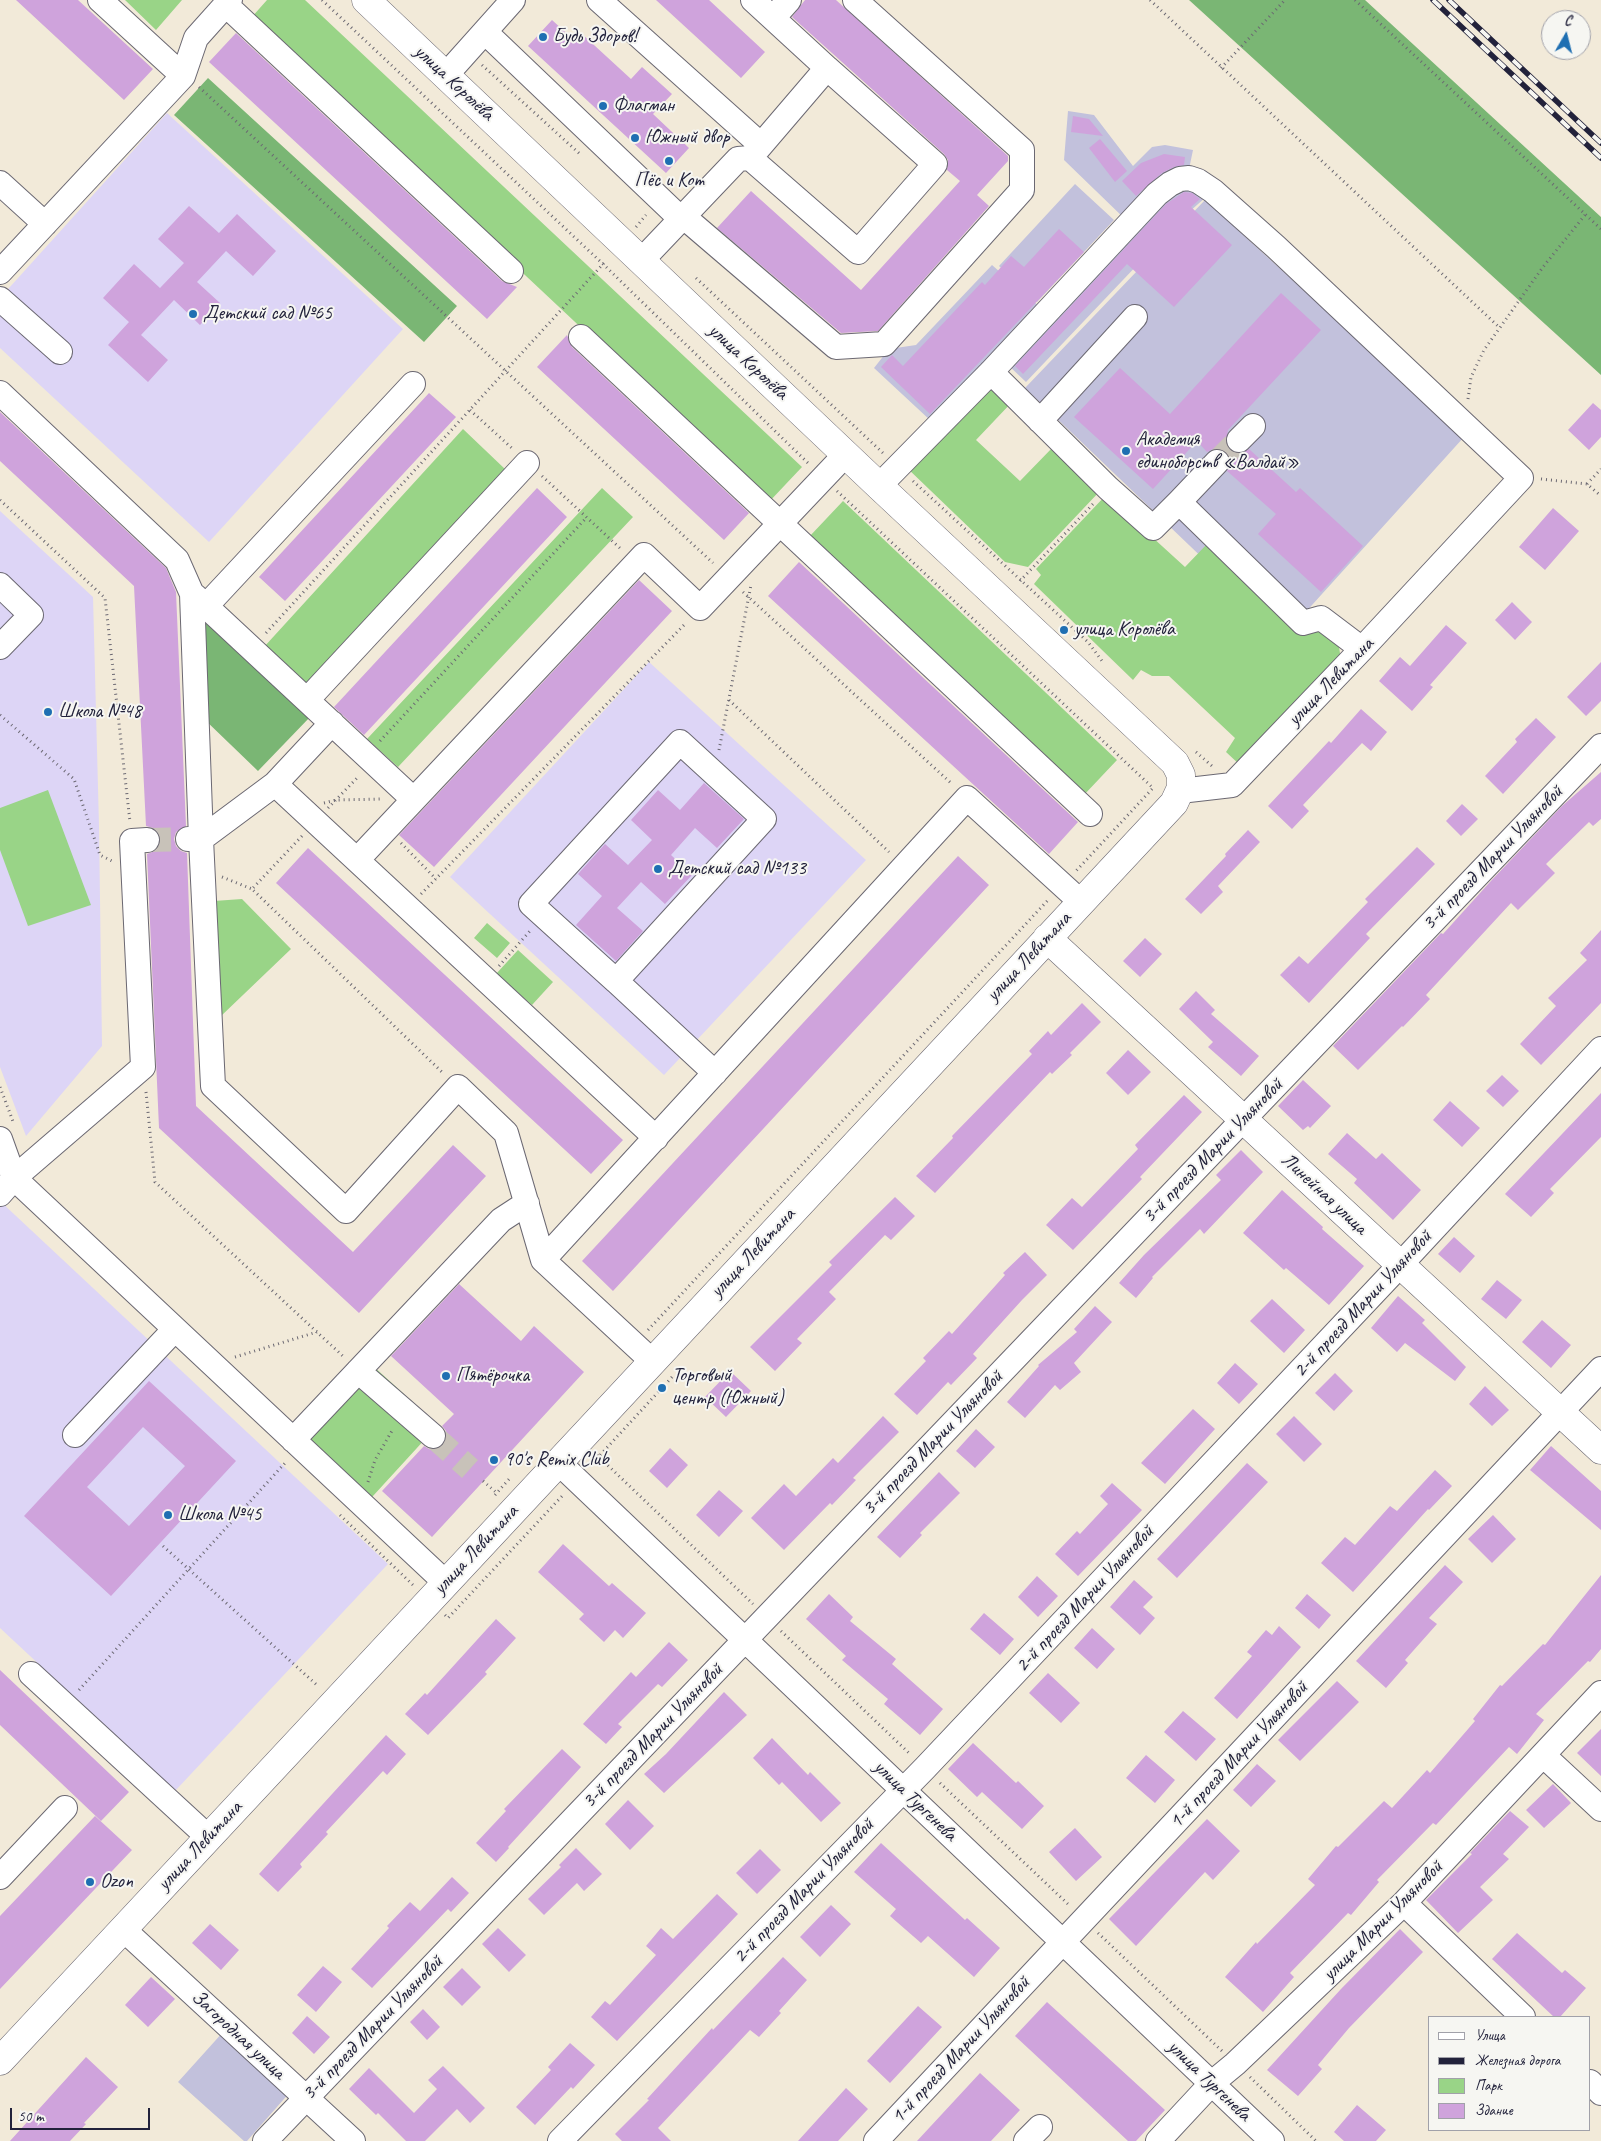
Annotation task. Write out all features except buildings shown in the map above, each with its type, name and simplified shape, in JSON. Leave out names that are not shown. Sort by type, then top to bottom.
[{"type":"main road","name":"улица Королёва","points":[[366,0],[446,75],[650,252],[845,455],[1175,762],[1182,778],[1180,791]]},
{"type":"main road","name":"улица Левитана","points":[[0,2061],[446,1583],[568,1471],[663,1369],[1047,938],[1072,894],[1174,803],[1180,791]]},
{"type":"main road","name":"Линейная улица","points":[[1047,938],[1601,1450]]},
{"type":"street","points":[[100,0],[183,74]]},
{"type":"street","points":[[446,75],[513,0]]},
{"type":"street","points":[[598,0],[858,252],[935,164],[753,0]]},
{"type":"street","points":[[773,18],[789,0]]},
{"type":"street","points":[[484,32],[682,218],[836,347],[884,344],[1022,190],[1022,150],[855,0]]},
{"type":"street","points":[[0,272],[183,74],[196,38],[228,2],[511,271]]},
{"type":"street","points":[[650,252],[738,159],[755,151],[827,68]]},
{"type":"street","points":[[879,486],[991,372],[1157,194],[1180,179],[1190,178],[1213,191],[1521,478]]},
{"type":"street","points":[[0,183],[45,224]]},
{"type":"street","points":[[0,299],[60,352]]},
{"type":"street","points":[[1040,421],[1135,317]]},
{"type":"street","points":[[582,337],[1090,814]]},
{"type":"street","points":[[991,372],[1108,488],[1153,528],[1217,462]]},
{"type":"street","points":[[412,384],[199,600],[194,839],[202,869],[213,1086],[346,1211],[458,1087],[506,1132],[543,1260],[663,1369]]},
{"type":"street","points":[[0,393],[177,560],[199,600],[413,799]]},
{"type":"street","points":[[357,860],[644,555],[700,608],[845,455]]},
{"type":"street","points":[[307,700],[527,463]]},
{"type":"street","name":"улица Левитана","points":[[1232,785],[1521,478]]},
{"type":"street","points":[[1178,502],[1304,622],[1321,618],[1362,649]]},
{"type":"street","points":[[0,585],[31,615],[0,647]]},
{"type":"street","points":[[194,839],[275,784],[332,723]]},
{"type":"street","points":[[616,981],[764,819],[680,742],[531,904],[715,1072]]},
{"type":"street","name":"3-й проезд Марии Ульяновой","points":[[265,2141],[1601,746]]},
{"type":"street","points":[[275,784],[656,1138]]},
{"type":"street","points":[[1180,791],[1232,785]]},
{"type":"street","points":[[543,1260],[967,798],[1072,894]]},
{"type":"street","points":[[7,1186],[143,1067],[133,872],[139,840]]},
{"type":"street","name":"2-й проезд Марии Ульяновой","points":[[560,2141],[925,1768],[1601,1048]]},
{"type":"street","points":[[0,1138],[7,1186],[175,1329],[446,1583]]},
{"type":"street","points":[[293,1440],[501,1220],[527,1203]]},
{"type":"street","points":[[75,1435],[175,1329]]},
{"type":"street","name":"1-й проезд Марии Ульяновой","points":[[876,2141],[1601,1369]]},
{"type":"street","points":[[358,1370],[433,1436]]},
{"type":"street","name":"улица Тургенева","points":[[568,1471],[1272,2141]]},
{"type":"street","points":[[31,1674],[208,1837]]},
{"type":"street","name":"улица Марии Ульяновой","points":[[1158,2141],[1212,2083],[1235,2064],[1404,1903],[1544,1756],[1601,1693]]},
{"type":"street","points":[[1544,1756],[1601,1809]]},
{"type":"street","points":[[0,1877],[65,1808]]},
{"type":"street","points":[[1404,1903],[1521,2016]]},
{"type":"street","name":"Загородная улица","points":[[123,1929],[353,2141]]},
{"type":"street","points":[[1591,2083],[1601,2093]]},
{"type":"path","points":[[322,0],[603,264],[823,478],[1153,788],[1072,894],[643,1335]]},
{"type":"path","points":[[1150,0],[1500,328]]},
{"type":"path","points":[[1221,68],[1285,0]]},
{"type":"path","points":[[1355,0],[1601,229]]},
{"type":"path","points":[[467,51],[582,156]]},
{"type":"path","points":[[183,74],[967,798]]},
{"type":"path","points":[[252,648],[647,216],[640,209]]},
{"type":"path","points":[[1455,415],[1468,399],[1471,377],[1484,350],[1543,267],[1586,214]]},
{"type":"path","points":[[630,234],[650,252]]},
{"type":"path","points":[[695,277],[1020,581],[1088,642],[1106,667]]},
{"type":"path","points":[[470,410],[612,540],[635,565]]},
{"type":"path","points":[[1587,484],[1601,470]]},
{"type":"path","points":[[1521,478],[1587,484],[1601,496]]},
{"type":"path","points":[[1020,581],[1108,488]]},
{"type":"path","points":[[0,500],[105,598],[139,840]]},
{"type":"path","points":[[252,889],[309,815],[336,800],[370,758],[587,517]]},
{"type":"path","points":[[714,774],[748,596],[758,554],[757,547]]},
{"type":"path","points":[[409,908],[700,608]]},
{"type":"path","points":[[729,700],[904,866]]},
{"type":"path","points":[[0,715],[74,779],[100,855],[133,872]]},
{"type":"path","points":[[1196,751],[1232,785]]},
{"type":"path","points":[[309,815],[336,800],[413,799]]},
{"type":"path","points":[[386,828],[436,879]]},
{"type":"path","points":[[202,869],[252,889],[458,1087]]},
{"type":"path","points":[[486,980],[544,916]]},
{"type":"path","points":[[143,1067],[155,1182],[358,1370]]},
{"type":"path","points":[[229,1359],[317,1332]]},
{"type":"path","points":[[448,1618],[568,1471],[663,1369]]},
{"type":"path","points":[[362,1504],[375,1460],[403,1410]]},
{"type":"path","points":[[589,1448],[1316,2141]]},
{"type":"path","points":[[64,1705],[285,1463]]},
{"type":"path","points":[[163,1546],[335,1701]]},
{"type":"shaded area","points":[[1068,111],[1094,115],[1133,166],[1152,147],[1165,145],[1193,150],[1188,174],[1126,220],[1064,160]]},
{"type":"shaded area","name":"Детский сад №65","points":[[167,113],[403,329],[209,542],[0,348],[0,298]]},
{"type":"shaded area","points":[[1192,182],[1206,197],[1180,220],[1026,382],[1007,364],[1140,221]]},
{"type":"shaded area","points":[[1075,184],[1114,220],[1037,302],[999,266]]},
{"type":"shaded area","points":[[1205,200],[1464,437],[1284,636],[1025,388]]},
{"type":"shaded area","points":[[992,265],[1041,308],[931,421],[874,368],[889,349],[916,345]]},
{"type":"shaded area","name":"Школа №48","points":[[0,511],[93,597],[102,1046],[26,1136],[0,1067]]},
{"type":"shaded area","name":"Детский сад №133","points":[[649,662],[866,860],[664,1075],[450,877]]},
{"type":"shaded area","name":"Школа №45","points":[[0,1201],[388,1564],[175,1791],[0,1628]]},
{"type":"shaded area","points":[[224,2031],[291,2091],[247,2141],[244,2141],[178,2082]]},
{"type":"green space","points":[[125,0],[182,0],[156,30]]},
{"type":"green space","points":[[267,0],[305,0],[802,467],[768,503],[251,18]]},
{"type":"green space","points":[[1189,0],[1365,0],[1601,217],[1601,375]]},
{"type":"green space","points":[[208,78],[457,306],[424,342],[174,115]]},
{"type":"green space","points":[[985,386],[998,389],[1013,401],[976,440],[1020,481],[1053,447],[1100,491],[1028,567],[1005,562],[905,466]]},
{"type":"green space","points":[[463,429],[506,470],[306,687],[264,647]]},
{"type":"green space","points":[[602,488],[633,517],[398,767],[367,739]]},
{"type":"green space","points":[[1106,495],[1185,567],[1208,543],[1321,626],[1339,647],[1341,660],[1241,766],[1226,752],[1235,738],[1169,676],[1152,676],[1141,670],[1133,680],[1034,584],[1041,575],[1036,569]]},
{"type":"green space","points":[[843,501],[1117,760],[1083,796],[809,537]]},
{"type":"green space","points":[[199,615],[310,717],[258,771],[203,718]]},
{"type":"green space","points":[[48,790],[91,905],[28,926],[0,850],[0,808]]},
{"type":"green space","points":[[242,899],[291,949],[220,1017],[214,901]]},
{"type":"green space","points":[[487,923],[510,943],[497,958],[474,938]]},
{"type":"green space","points":[[518,950],[553,982],[532,1005],[496,974]]},
{"type":"green space","points":[[372,1365],[438,1425],[362,1508],[296,1448]]},
{"type":"tunnel","points":[[1217,462],[1239,440]]},
{"type":"tunnel","points":[[147,840],[187,839]]},
{"type":"tunnel","points":[[433,1436],[470,1469]]},
{"type":"railway","points":[[1433,0],[1601,158]]},
{"type":"railway","points":[[1449,0],[1601,143]]},
{"type":"place","name":"Будь Здоров!","points":[[543,37]]},
{"type":"place","name":"Флагман","points":[[603,106]]},
{"type":"place","name":"Южный двор","points":[[635,138]]},
{"type":"place","name":"Пёс и Кот","points":[[669,161]]},
{"type":"place","name":"Детский сад №65","points":[[193,314]]},
{"type":"place","name":"Академия единоборств «Валдай»","points":[[1126,451]]},
{"type":"place","name":"улица Королёва","points":[[1064,630]]},
{"type":"place","name":"Школа №48","points":[[48,712]]},
{"type":"place","name":"Детский сад №133","points":[[658,869]]},
{"type":"place","name":"Пятёрочка","points":[[446,1376]]},
{"type":"place","name":"Торговый центр (Южный)","points":[[662,1388]]},
{"type":"place","name":"90's Remix Club","points":[[494,1460]]},
{"type":"place","name":"Школа №45","points":[[168,1515]]},
{"type":"place","name":"Ozon","points":[[90,1882]]}]
